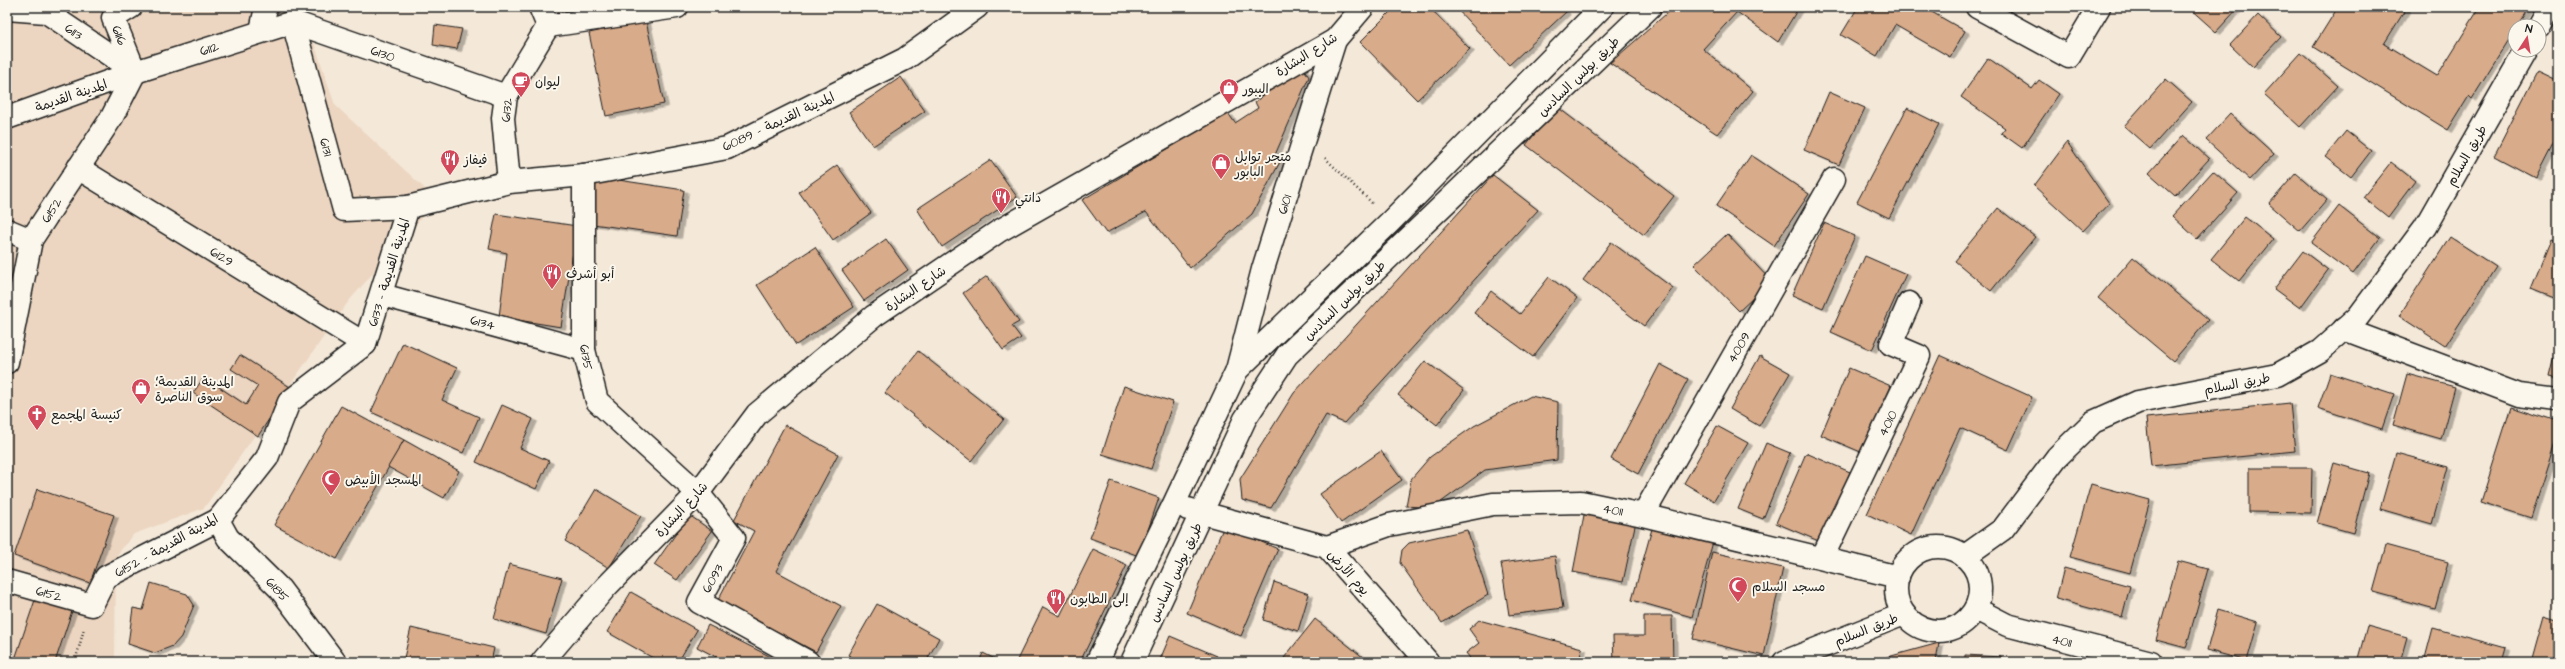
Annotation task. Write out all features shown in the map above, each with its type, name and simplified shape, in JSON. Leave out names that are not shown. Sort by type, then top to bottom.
[{"type":"street","name":"6116","points":[[131,7],[113,18],[135,72]]},
{"type":"street","points":[[266,7],[261,31],[293,22]]},
{"type":"street","points":[[544,16],[677,7]]},
{"type":"street","name":"المدينة القديمة - 6089","points":[[509,182],[584,175],[727,148],[905,59],[977,7]]},
{"type":"street","name":"شارع البشارة","points":[[542,662],[606,587],[698,493],[757,414],[874,316],[999,231],[1336,40],[1363,7]]},
{"type":"street","name":"طريق بولس السادس","points":[[1097,662],[1174,506],[1237,370],[1391,221],[1602,7]]},
{"type":"street","name":"طريق بولس السادس","points":[[1132,662],[1245,419],[1287,355],[1650,7]]},
{"type":"street","points":[[1977,7],[2069,57],[2100,7]]},
{"type":"street","points":[[2544,18],[2550,7]]},
{"type":"street","name":"6113","points":[[7,9],[46,12],[135,72]]},
{"type":"street","name":"6132","points":[[509,182],[503,118],[506,96],[544,16]]},
{"type":"street","name":"6130","points":[[293,22],[506,96]]},
{"type":"street","name":"6131","points":[[293,22],[344,210],[408,207]]},
{"type":"street","name":"6112","points":[[135,72],[261,31]]},
{"type":"street","name":"6101","points":[[1237,370],[1263,269],[1336,40]]},
{"type":"street","name":"طريق السلام","points":[[1965,556],[2003,529],[2057,457],[2093,422],[2138,402],[2276,376],[2320,351],[2358,317],[2425,227],[2521,58]]},
{"type":"street","name":"المدينة القديمة","points":[[7,118],[135,72]]},
{"type":"street","name":"6152","points":[[7,362],[31,240],[112,117],[135,72]]},
{"type":"street","name":"6129","points":[[78,168],[365,344]]},
{"type":"street","name":"6135","points":[[584,175],[584,350],[597,401],[698,493]]},
{"type":"street","name":"4009","points":[[1643,515],[1834,180]]},
{"type":"street","name":"المدينة القديمة - 6133","points":[[365,344],[382,295],[408,207],[509,182]]},
{"type":"street","points":[[7,230],[31,240]]},
{"type":"street","name":"6134","points":[[382,295],[584,350]]},
{"type":"street","name":"4010","points":[[1822,558],[1919,356],[1891,344],[1909,303]]},
{"type":"street","points":[[2344,329],[2518,395],[2558,400]]},
{"type":"street","name":"المدينة القديمة - 6152","points":[[92,605],[106,578],[218,520],[267,458],[289,402],[365,344]]},
{"type":"street","name":"6093","points":[[698,493],[734,538],[699,602],[808,662]]},
{"type":"street","name":"4011","points":[[1327,547],[1389,525],[1493,504],[1581,502],[1643,515],[1898,577]]},
{"type":"street","name":"يوم الأرض","points":[[1174,506],[1203,512],[1327,547],[1428,662]]},
{"type":"street","name":"6185","points":[[218,520],[228,538],[280,589],[335,662]]},
{"type":"street","points":[[1939,547],[1953,550],[1965,556],[1974,567],[1980,581],[1980,595],[1976,609],[1968,620],[1956,628],[1941,632],[1920,627],[1904,614],[1898,602],[1896,590],[1898,577],[1903,565],[1913,555],[1926,549],[1939,547]]},
{"type":"street","name":"6152","points":[[7,581],[92,605]]},
{"type":"street","name":"4011","points":[[1976,609],[2007,625],[2151,662]]},
{"type":"street","name":"طريق السلام","points":[[1784,662],[1904,614]]},
{"type":"path","points":[[1304,139],[1391,221]]},
{"type":"path","points":[[75,662],[92,605]]},
{"type":"shaded area","name":"المدينة القديمة؛ سوق الناصرة","points":[[18,7],[302,7],[335,105],[437,200],[348,302],[204,508],[134,534],[116,556],[115,662],[7,662],[7,20]]},
{"type":"building","points":[[1395,7],[1429,7],[1470,49],[1417,100],[1360,42]]},
{"type":"building","points":[[1455,7],[1561,7],[1566,12],[1509,65]]},
{"type":"building","points":[[1674,7],[1799,7],[1778,42],[1737,12],[1703,49],[1753,91],[1717,134],[1610,63]]},
{"type":"building","points":[[1858,7],[1923,7],[1965,31],[1950,57],[1895,25],[1877,56],[1841,35]]},
{"type":"building","points":[[2188,7],[2239,7],[2216,32]]},
{"type":"building","points":[[2338,7],[2407,7],[2384,44],[2437,76],[2480,7],[2529,7],[2522,18],[2507,18],[2507,43],[2472,99],[2469,96],[2448,130],[2313,47]]},
{"type":"building","points":[[2258,15],[2281,37],[2253,67],[2230,45]]},
{"type":"building","points":[[646,21],[664,104],[606,116],[589,33]]},
{"type":"building","points":[[435,25],[462,29],[457,49],[433,45]]},
{"type":"building","points":[[2301,53],[2338,86],[2300,127],[2264,94]]},
{"type":"building","points":[[1988,58],[2032,89],[2039,80],[2059,94],[2022,148],[2001,133],[2005,128],[1961,97]]},
{"type":"building","points":[[1302,66],[1309,77],[1275,155],[1280,162],[1252,214],[1190,268],[1146,212],[1106,233],[1082,200],[1228,113],[1235,123],[1258,108],[1255,102]]},
{"type":"building","points":[[2537,72],[2558,82],[2558,135],[2536,178],[2494,156]]},
{"type":"building","points":[[901,77],[925,111],[873,146],[849,112]]},
{"type":"building","points":[[2166,79],[2192,102],[2150,149],[2124,126]]},
{"type":"building","points":[[1829,92],[1865,108],[1839,165],[1804,150]]},
{"type":"building","points":[[1556,106],[1674,196],[1644,235],[1526,145]]},
{"type":"building","points":[[1907,108],[1939,124],[1889,218],[1857,202]]},
{"type":"building","points":[[2230,114],[2274,154],[2250,180],[2206,140]]},
{"type":"building","points":[[2346,131],[2371,151],[2351,177],[2325,157]]},
{"type":"building","points":[[2183,135],[2209,159],[2175,196],[2149,173]]},
{"type":"building","points":[[2067,142],[2109,203],[2083,231],[2034,186]]},
{"type":"building","points":[[1751,155],[1809,194],[1774,246],[1716,206]]},
{"type":"building","points":[[991,160],[1017,197],[942,247],[917,209]]},
{"type":"building","points":[[2391,162],[2415,181],[2388,217],[2363,197]]},
{"type":"building","points":[[837,165],[871,213],[833,240],[799,192]]},
{"type":"building","points":[[2213,171],[2238,193],[2197,239],[2172,216]]},
{"type":"building","points":[[2296,173],[2327,200],[2300,231],[2269,204]]},
{"type":"building","points":[[1493,175],[1538,210],[1344,423],[1326,415],[1271,508],[1242,500],[1240,479],[1294,393]]},
{"type":"building","points":[[592,176],[684,190],[677,236],[586,223]]},
{"type":"building","points":[[2339,206],[2380,238],[2353,274],[2311,243]]},
{"type":"building","points":[[1998,208],[2035,237],[1991,291],[1955,261]]},
{"type":"building","points":[[496,214],[577,226],[561,327],[499,317],[507,253],[489,249]]},
{"type":"building","points":[[2245,217],[2273,239],[2239,281],[2211,259]]},
{"type":"building","points":[[1824,223],[1855,236],[1823,308],[1792,295]]},
{"type":"building","points":[[1727,234],[1771,281],[1739,311],[1694,265]]},
{"type":"building","points":[[2450,237],[2496,267],[2445,346],[2399,316]]},
{"type":"building","points":[[886,239],[908,270],[864,301],[842,270]]},
{"type":"building","points":[[2551,239],[2558,242],[2558,300],[2531,289]]},
{"type":"building","points":[[1611,242],[1673,288],[1644,326],[1583,280]]},
{"type":"building","points":[[815,247],[854,307],[796,345],[757,285]]},
{"type":"building","points":[[2303,251],[2328,270],[2300,308],[2274,289]]},
{"type":"building","points":[[1865,256],[1906,274],[1872,350],[1831,332]]},
{"type":"building","points":[[2133,257],[2208,320],[2173,361],[2098,298]]},
{"type":"building","points":[[987,276],[1019,322],[1012,326],[1021,338],[1003,350],[963,293]]},
{"type":"building","points":[[1549,277],[1577,298],[1533,357],[1474,313],[1491,291],[1520,314]]},
{"type":"building","points":[[2558,340],[2558,379],[2549,377]]},
{"type":"building","points":[[403,343],[457,368],[442,400],[479,417],[463,453],[371,412]]},
{"type":"building","points":[[918,351],[1004,419],[971,461],[885,393]]},
{"type":"building","points":[[240,355],[290,387],[258,436],[193,393],[204,377],[246,405],[258,386],[231,369]]},
{"type":"building","points":[[1940,355],[2032,397],[2008,450],[1960,428],[1911,535],[1867,514]]},
{"type":"building","points":[[1760,356],[1790,373],[1759,426],[1730,409]]},
{"type":"building","points":[[1425,361],[1464,390],[1437,425],[1398,395]]},
{"type":"building","points":[[1660,364],[1688,379],[1638,474],[1611,459]]},
{"type":"building","points":[[1849,368],[1891,386],[1863,453],[1821,435]]},
{"type":"building","points":[[2330,373],[2394,394],[2382,429],[2318,408]]},
{"type":"building","points":[[2407,374],[2455,387],[2441,439],[2393,425]]},
{"type":"building","points":[[1124,386],[1173,402],[1151,469],[1102,454]]},
{"type":"building","points":[[1531,396],[1558,402],[1557,460],[1485,470],[1433,508],[1406,506],[1411,479],[1430,457],[1474,426]]},
{"type":"building","points":[[2290,403],[2295,451],[2151,466],[2146,418]]},
{"type":"building","points":[[502,405],[533,419],[520,448],[549,461],[536,489],[476,462]]},
{"type":"building","name":"المسجد الأبيض","points":[[341,406],[404,440],[337,559],[274,525]]},
{"type":"building","points":[[2511,407],[2558,422],[2558,433],[2531,518],[2481,502]]},
{"type":"building","points":[[785,425],[838,454],[776,571],[841,606],[816,652],[718,600],[754,531],[734,520]]},
{"type":"building","points":[[1717,426],[1748,443],[1714,501],[1684,483]]},
{"type":"building","points":[[404,440],[459,471],[444,498],[388,467]]},
{"type":"building","points":[[1766,443],[1790,453],[1763,519],[1738,509]]},
{"type":"building","points":[[1381,451],[1402,480],[1341,523],[1320,494]]},
{"type":"building","points":[[1806,453],[1850,472],[1821,542],[1776,523]]},
{"type":"building","points":[[2396,453],[2448,467],[2432,524],[2380,509]]},
{"type":"building","points":[[2334,463],[2369,473],[2353,533],[2317,523]]},
{"type":"building","points":[[2249,468],[2312,468],[2311,513],[2249,512]]},
{"type":"building","points":[[1111,481],[1159,498],[1139,556],[1090,538]]},
{"type":"building","points":[[2091,484],[2150,500],[2130,573],[2070,557]]},
{"type":"building","points":[[37,489],[114,515],[90,583],[14,556]]},
{"type":"building","points":[[596,489],[641,516],[609,568],[565,541]]},
{"type":"building","points":[[1585,510],[1636,521],[1623,582],[1573,572]]},
{"type":"building","points":[[689,515],[712,531],[677,580],[654,565]]},
{"type":"building","points":[[1653,525],[1713,542],[1692,617],[1632,600]]},
{"type":"building","points":[[1224,526],[1278,549],[1241,636],[1187,613]]},
{"type":"building","points":[[1467,530],[1488,595],[1442,623],[1400,563],[1402,550],[1409,543]]},
{"type":"building","points":[[2386,545],[2448,562],[2435,609],[2373,592]]},
{"type":"building","points":[[1093,549],[1127,565],[1080,662],[1016,662],[1043,607],[1060,616]]},
{"type":"building","name":"مسجد السلام","points":[[1712,552],[1783,568],[1764,656],[1693,639]]},
{"type":"building","points":[[1555,556],[1563,608],[1509,615],[1501,563]]},
{"type":"building","points":[[2178,561],[2208,569],[2186,648],[2156,640]]},
{"type":"building","points":[[509,564],[562,578],[546,634],[494,619]]},
{"type":"building","points":[[2064,568],[2130,586],[2122,617],[2056,599]]},
{"type":"building","points":[[1274,582],[1309,594],[1298,631],[1263,620]]},
{"type":"building","points":[[151,583],[187,594],[194,605],[181,637],[173,646],[155,653],[128,644],[133,608],[143,610]]},
{"type":"building","points":[[631,592],[697,630],[678,662],[660,662],[607,632]]},
{"type":"building","points":[[35,600],[72,611],[55,662],[14,662]]},
{"type":"building","points":[[877,604],[939,638],[926,662],[860,662],[848,655]]},
{"type":"building","points":[[2218,610],[2258,622],[2247,661],[2207,650]]},
{"type":"building","points":[[2545,615],[2558,619],[2558,662],[2532,662]]},
{"type":"building","points":[[1644,616],[1672,616],[1673,662],[1614,662],[1613,636],[1644,636]]},
{"type":"building","points":[[1315,619],[1369,662],[1289,662],[1284,658]]},
{"type":"building","points":[[1479,620],[1582,648],[1579,662],[1473,662],[1466,653],[1479,643],[1469,629]]},
{"type":"building","points":[[708,625],[781,662],[726,662],[697,647]]},
{"type":"building","points":[[2367,626],[2407,637],[2400,662],[2357,662]]},
{"type":"building","points":[[411,628],[494,648],[491,662],[403,662]]},
{"type":"building","points":[[2433,628],[2506,648],[2502,662],[2424,662]]},
{"type":"building","points":[[1170,636],[1217,656],[1215,662],[1159,662]]},
{"type":"building","points":[[1939,643],[1936,662],[1873,661]]},
{"type":"building","points":[[1411,652],[1419,662],[1398,662]]},
{"type":"building","points":[[983,653],[1001,662],[979,662]]},
{"type":"building","points":[[1965,655],[2001,657],[2001,662],[1965,662]]},
{"type":"place","name":"ليوان","points":[[521,98]]},
{"type":"place","name":"الببور","points":[[1229,105]]},
{"type":"place","name":"فيفاز","points":[[450,176]]},
{"type":"place","name":"متجر توابل البابور","points":[[1221,180]]},
{"type":"place","name":"دانتي","points":[[1001,214]]},
{"type":"place","name":"أبو أشرف","points":[[552,290]]},
{"type":"place","name":"المدينة القديمة؛ سوق الناصرة","points":[[141,405]]},
{"type":"place","name":"كنيسة المجمع","points":[[37,431]]},
{"type":"place","name":"المسجد الأبيض","points":[[331,496]]},
{"type":"place","name":"مسجد السلام","points":[[1738,603]]},
{"type":"place","name":"إلى الطابون","points":[[1056,615]]}]
